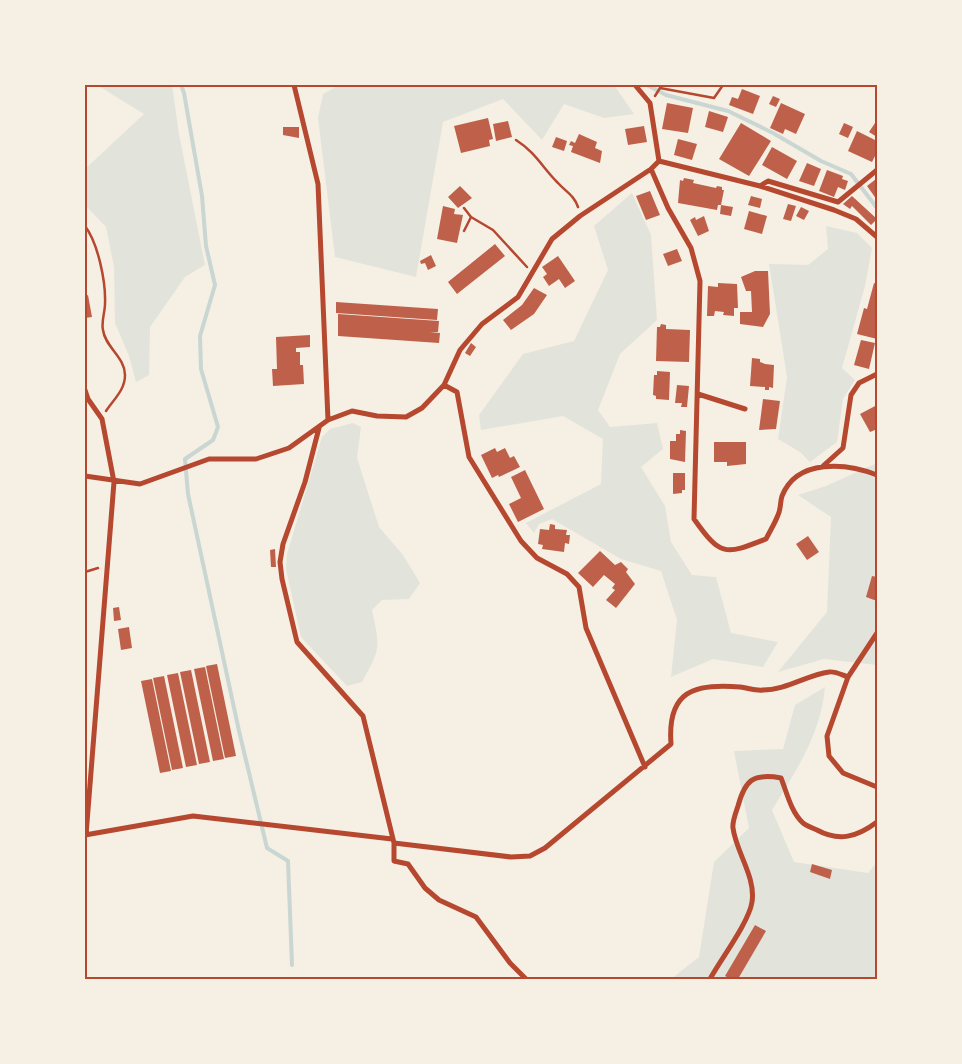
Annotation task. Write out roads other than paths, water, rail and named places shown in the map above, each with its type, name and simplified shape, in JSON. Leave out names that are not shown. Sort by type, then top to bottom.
[{"type":"street","points":[[294,85],[318,184],[328,420]]},
{"type":"street","points":[[635,85],[650,103],[659,161]]},
{"type":"street","points":[[85,476],[114,482],[140,484],[209,459],[256,459],[289,448],[328,420],[352,412],[378,416],[406,417],[422,408],[444,385],[460,350],[482,324],[518,297],[552,239],[580,216],[651,169],[659,161]]},
{"type":"street","points":[[659,161],[760,186],[856,219],[877,237]]},
{"type":"street","points":[[651,169],[668,208],[691,248],[700,281],[694,519],[707,538],[721,550],[737,550],[766,539],[779,513],[782,495],[794,480],[810,470],[822,466],[858,467],[877,476]]},
{"type":"street","points":[[760,186],[768,181],[838,202],[877,170]]},
{"type":"street","points":[[822,466],[843,448],[850,395],[859,383],[877,374]]},
{"type":"street","points":[[444,385],[457,392],[470,457],[521,541],[537,558],[567,574],[579,587],[586,628],[645,767]]},
{"type":"street","points":[[85,390],[88,399],[102,419],[114,482],[85,835],[193,816],[511,857],[530,856],[544,848],[671,744],[670,727],[673,711],[690,691],[703,686],[763,690],[788,685],[831,672],[848,677]]},
{"type":"street","points":[[698,394],[745,409]]},
{"type":"street","points":[[319,428],[304,482],[283,544],[280,562],[282,579],[297,642],[362,716],[393,841],[394,861],[408,864],[425,888],[439,900],[476,916],[510,963],[526,979]]},
{"type":"street","points":[[877,633],[848,677],[828,736],[829,756],[843,774],[877,787]]},
{"type":"street","points":[[710,979],[749,915],[752,901],[750,882],[732,827],[743,788],[750,779],[768,776],[781,778],[793,809],[804,823],[829,837],[845,838],[867,830],[877,822]]},
{"type":"waterway","points":[[181,85],[202,196],[206,246],[215,285],[200,336],[201,369],[218,427],[213,440],[185,459],[188,494],[239,731],[267,848],[288,861],[292,965]]},
{"type":"waterway","points":[[647,85],[666,95],[728,111],[773,133],[821,161],[851,174],[877,208]]}]
